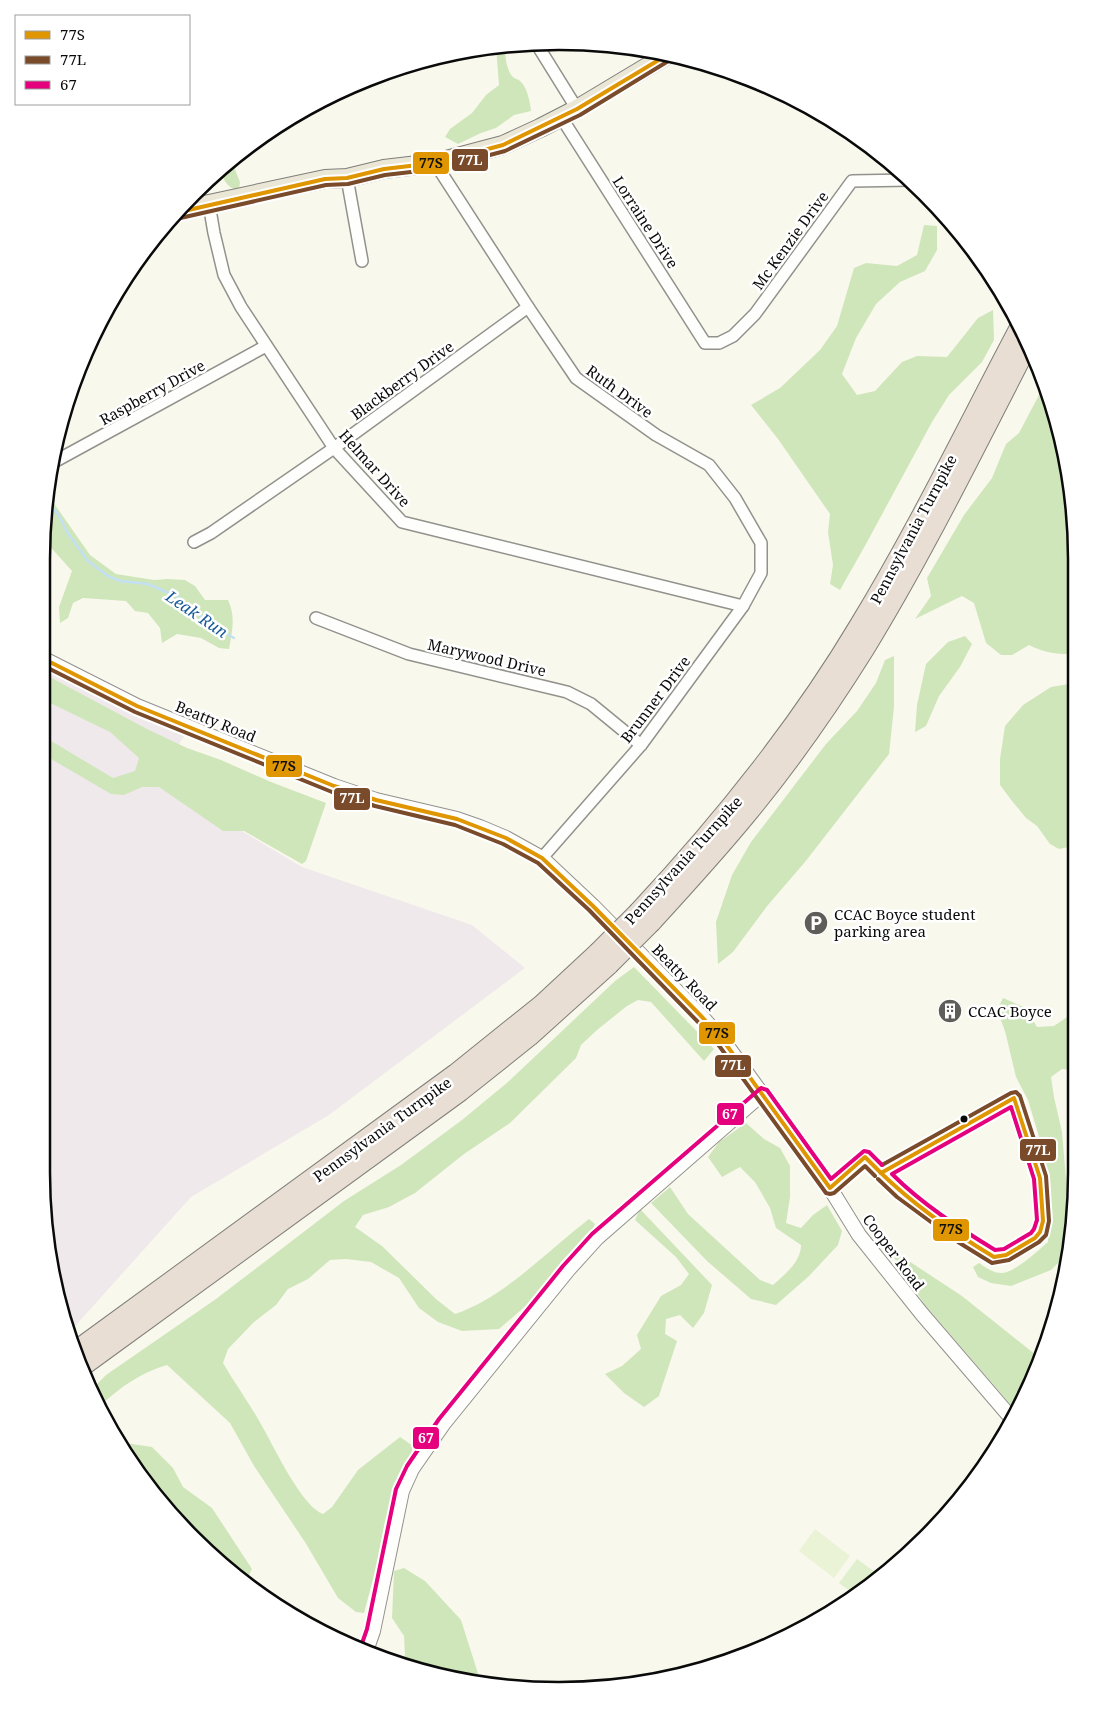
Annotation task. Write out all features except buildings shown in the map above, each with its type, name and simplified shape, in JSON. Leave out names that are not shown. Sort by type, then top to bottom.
[{"type":"highway","name":"Pennsylvania Turnpike","points":[[645,917],[777,750],[831,672],[886,582],[1016,335]]},
{"type":"highway","name":"Pennsylvania Turnpike","points":[[87,1362],[460,1091],[529,1036],[749,811],[787,762],[840,686],[904,580],[1024,352]]},
{"type":"highway","name":"Pennsylvania Turnpike","points":[[81,1348],[456,1074],[542,1005],[604,959]]},
{"type":"main road","points":[[189,209],[325,179],[347,178],[384,169],[435,163],[503,145],[577,109],[658,60]]},
{"type":"street","points":[[541,51],[577,109]]},
{"type":"street","name":"Lorraine Drive","points":[[561,117],[705,343]]},
{"type":"street","name":"Ruth Drive","points":[[435,163],[576,378],[656,435],[709,465],[735,498],[761,543]]},
{"type":"street","points":[[347,178],[362,261]]},
{"type":"street","name":"Mc Kenzie Drive","points":[[705,343],[719,343],[733,336],[755,314],[852,181],[899,180]]},
{"type":"street","name":"Helmar Drive","points":[[209,204],[224,275],[241,307],[334,448],[402,522],[743,606]]},
{"type":"street","name":"Blackberry Drive","points":[[194,542],[211,533],[334,448],[528,307]]},
{"type":"street","name":"Raspberry Drive","points":[[60,458],[266,346]]},
{"type":"street","name":"Brunner Drive","points":[[542,858],[641,745],[743,606],[761,573],[761,543]]},
{"type":"street","name":"Marywood Drive","points":[[316,618],[409,654],[567,692],[591,704],[641,745]]},
{"type":"street","name":"Beatty Road","points":[[50,662],[137,706],[316,779],[376,800],[480,827],[506,838],[542,858],[593,906],[703,1018],[725,1043],[762,1094]]},
{"type":"street","points":[[368,1645],[373,1631],[402,1491],[412,1469],[444,1423],[568,1270],[598,1238],[762,1094]]},
{"type":"street","name":"Cooper Road","points":[[762,1094],[830,1188],[859,1235],[922,1314],[1008,1414]]},
{"type":"shaded area","points":[[50,662],[189,728],[157,780],[302,867],[472,925],[525,968],[329,1115],[191,1197],[74,1327],[60,1272],[51,1206]]},
{"type":"green space","points":[[506,53],[509,70],[513,77],[525,87],[531,111],[514,115],[496,128],[458,144],[445,137],[450,129],[472,113],[486,95],[499,85],[497,54]]},
{"type":"green space","points":[[234,167],[240,182],[239,189],[232,188],[223,176]]},
{"type":"green space","points":[[924,225],[937,226],[937,250],[925,271],[900,282],[876,304],[856,338],[842,374],[857,395],[875,391],[902,362],[917,356],[947,357],[978,318],[993,310],[994,340],[982,362],[949,395],[932,422],[840,590],[830,584],[833,565],[828,532],[830,514],[778,439],[751,405],[780,388],[820,350],[837,326],[854,268],[866,263],[897,266],[917,255]]},
{"type":"green space","points":[[1040,393],[1051,427],[1064,493],[1068,559],[1068,654],[1051,653],[1029,645],[1012,655],[1001,655],[986,643],[974,603],[962,596],[915,619],[931,596],[927,578],[964,515],[992,478],[1006,444],[1019,433]]},
{"type":"green space","points":[[53,502],[90,555],[116,574],[154,580],[185,580],[195,586],[205,600],[228,600],[233,618],[229,649],[219,648],[201,638],[177,634],[162,643],[160,628],[148,613],[135,611],[126,601],[83,598],[73,603],[68,618],[60,623],[59,607],[72,571],[50,547]]},
{"type":"green space","points":[[965,636],[972,644],[960,667],[939,696],[926,726],[915,732],[917,705],[926,664],[948,642]]},
{"type":"green space","points":[[894,656],[894,707],[889,754],[805,862],[768,905],[733,952],[718,964],[716,922],[732,875],[751,842],[826,744],[857,711],[876,683],[885,660]]},
{"type":"green space","points":[[50,677],[147,729],[187,748],[326,803],[306,861],[302,864],[244,831],[223,831],[159,787],[142,787],[124,795],[111,794],[50,758],[50,740],[113,778],[135,771],[139,758],[110,732],[50,703]]},
{"type":"green space","points":[[1068,684],[1068,847],[1059,849],[1050,844],[1037,826],[1026,818],[1000,785],[1000,759],[1005,726],[1023,705],[1051,687]]},
{"type":"green space","points":[[634,967],[714,1049],[704,1061],[651,1002],[638,1000],[627,1006],[581,1045],[576,1058],[510,1123],[464,1154],[415,1193],[389,1207],[363,1215],[355,1227],[382,1246],[436,1299],[455,1314],[473,1306],[508,1285],[589,1219],[595,1224],[591,1234],[572,1252],[529,1303],[499,1329],[462,1331],[438,1322],[419,1308],[399,1278],[371,1262],[346,1259],[330,1260],[308,1279],[288,1289],[276,1305],[254,1322],[228,1349],[223,1363],[258,1419],[296,1486],[305,1499],[323,1514],[332,1507],[358,1470],[400,1437],[413,1446],[411,1455],[397,1482],[385,1521],[376,1568],[364,1613],[356,1612],[338,1598],[305,1542],[254,1466],[230,1423],[167,1365],[132,1381],[104,1402],[96,1385],[106,1375],[216,1299],[344,1201],[401,1165],[462,1120],[508,1082],[615,981]]},
{"type":"green space","points":[[1003,998],[1026,1008],[1037,1027],[1054,1026],[1068,1016],[1068,1070],[1062,1069],[1051,1077],[1062,1132],[1066,1179],[1067,1206],[1060,1261],[1051,1270],[1011,1286],[991,1283],[978,1277],[973,1267],[979,1263],[989,1270],[1001,1273],[1012,1270],[1032,1256],[1048,1242],[1048,1204],[1044,1153],[1028,1100],[1016,1077],[1005,1031],[997,1010]]},
{"type":"green space","points":[[746,1123],[764,1139],[780,1148],[790,1166],[790,1197],[786,1223],[801,1228],[813,1215],[827,1205],[842,1231],[838,1245],[809,1276],[776,1305],[751,1299],[707,1261],[651,1203],[670,1187],[688,1214],[760,1280],[773,1285],[795,1262],[801,1245],[776,1228],[770,1208],[755,1182],[740,1167],[722,1177],[708,1157],[719,1142]]},
{"type":"green space","points":[[640,1209],[712,1285],[704,1313],[693,1328],[680,1315],[666,1319],[665,1334],[677,1341],[659,1396],[644,1407],[624,1393],[605,1374],[622,1366],[641,1349],[637,1335],[661,1296],[681,1285],[689,1274],[676,1257],[635,1220]]},
{"type":"green space","points":[[889,1248],[962,1296],[1034,1354],[1012,1406],[925,1305]]},
{"type":"green space","points":[[128,1443],[152,1447],[173,1468],[183,1487],[212,1508],[252,1569],[248,1576],[199,1533],[155,1483]]},
{"type":"green space","points":[[815,1529],[850,1556],[834,1578],[799,1551]]},
{"type":"green space","points":[[857,1559],[875,1572],[850,1591],[839,1583]]},
{"type":"green space","points":[[404,1568],[425,1581],[461,1620],[479,1675],[427,1665],[404,1658],[404,1636],[392,1618],[394,1571]]},
{"type":"waterway","name":"Leak Run","points":[[53,509],[58,514],[67,532],[88,561],[108,576],[120,581],[148,584],[178,597],[197,612],[204,621],[234,638]]},
{"type":"transit line","name":"77S","points":[[189,210],[325,179],[347,178],[384,169],[435,163],[503,145],[577,109],[658,60]]},
{"type":"transit line","name":"77L","points":[[181,218],[326,185],[348,184],[385,175],[437,169],[505,151],[580,115],[667,62]]},
{"type":"transit line","name":"77S","points":[[50,662],[137,706],[334,786],[376,800],[457,819],[506,838],[542,858],[593,906],[703,1018],[725,1043],[830,1188],[865,1157],[881,1173]]},
{"type":"transit line","name":"77L","points":[[50,669],[135,712],[332,792],[375,806],[455,825],[503,844],[538,863],[589,910],[720,1047],[826,1193],[834,1193],[865,1166],[875,1176]]},
{"type":"transit line","name":"67","points":[[362,1642],[367,1629],[396,1489],[407,1466],[439,1419],[563,1266],[592,1234],[761,1088],[767,1090],[831,1179],[864,1151],[869,1152],[882,1165]]},
{"type":"transit line","name":"77L","points":[[878,1179],[897,1197],[958,1242],[992,1263],[1009,1260],[1039,1242],[1046,1235],[1049,1221],[1046,1176],[1020,1096],[1016,1092],[1011,1093],[882,1165]]},
{"type":"transit line","name":"77S","points":[[1014,1098],[1040,1178],[1043,1221],[1040,1232],[1035,1238],[1006,1255],[994,1257],[935,1218],[907,1197],[881,1173],[1014,1098]]},
{"type":"transit line","name":"67","points":[[1011,1107],[1034,1179],[1037,1220],[1031,1233],[1004,1249],[995,1250],[941,1215],[892,1174],[1011,1107]]},
{"type":"place","name":"CCAC Boyce student parking area","points":[[816,923]]},
{"type":"place","name":"CCAC Boyce","points":[[950,1011]]}]
